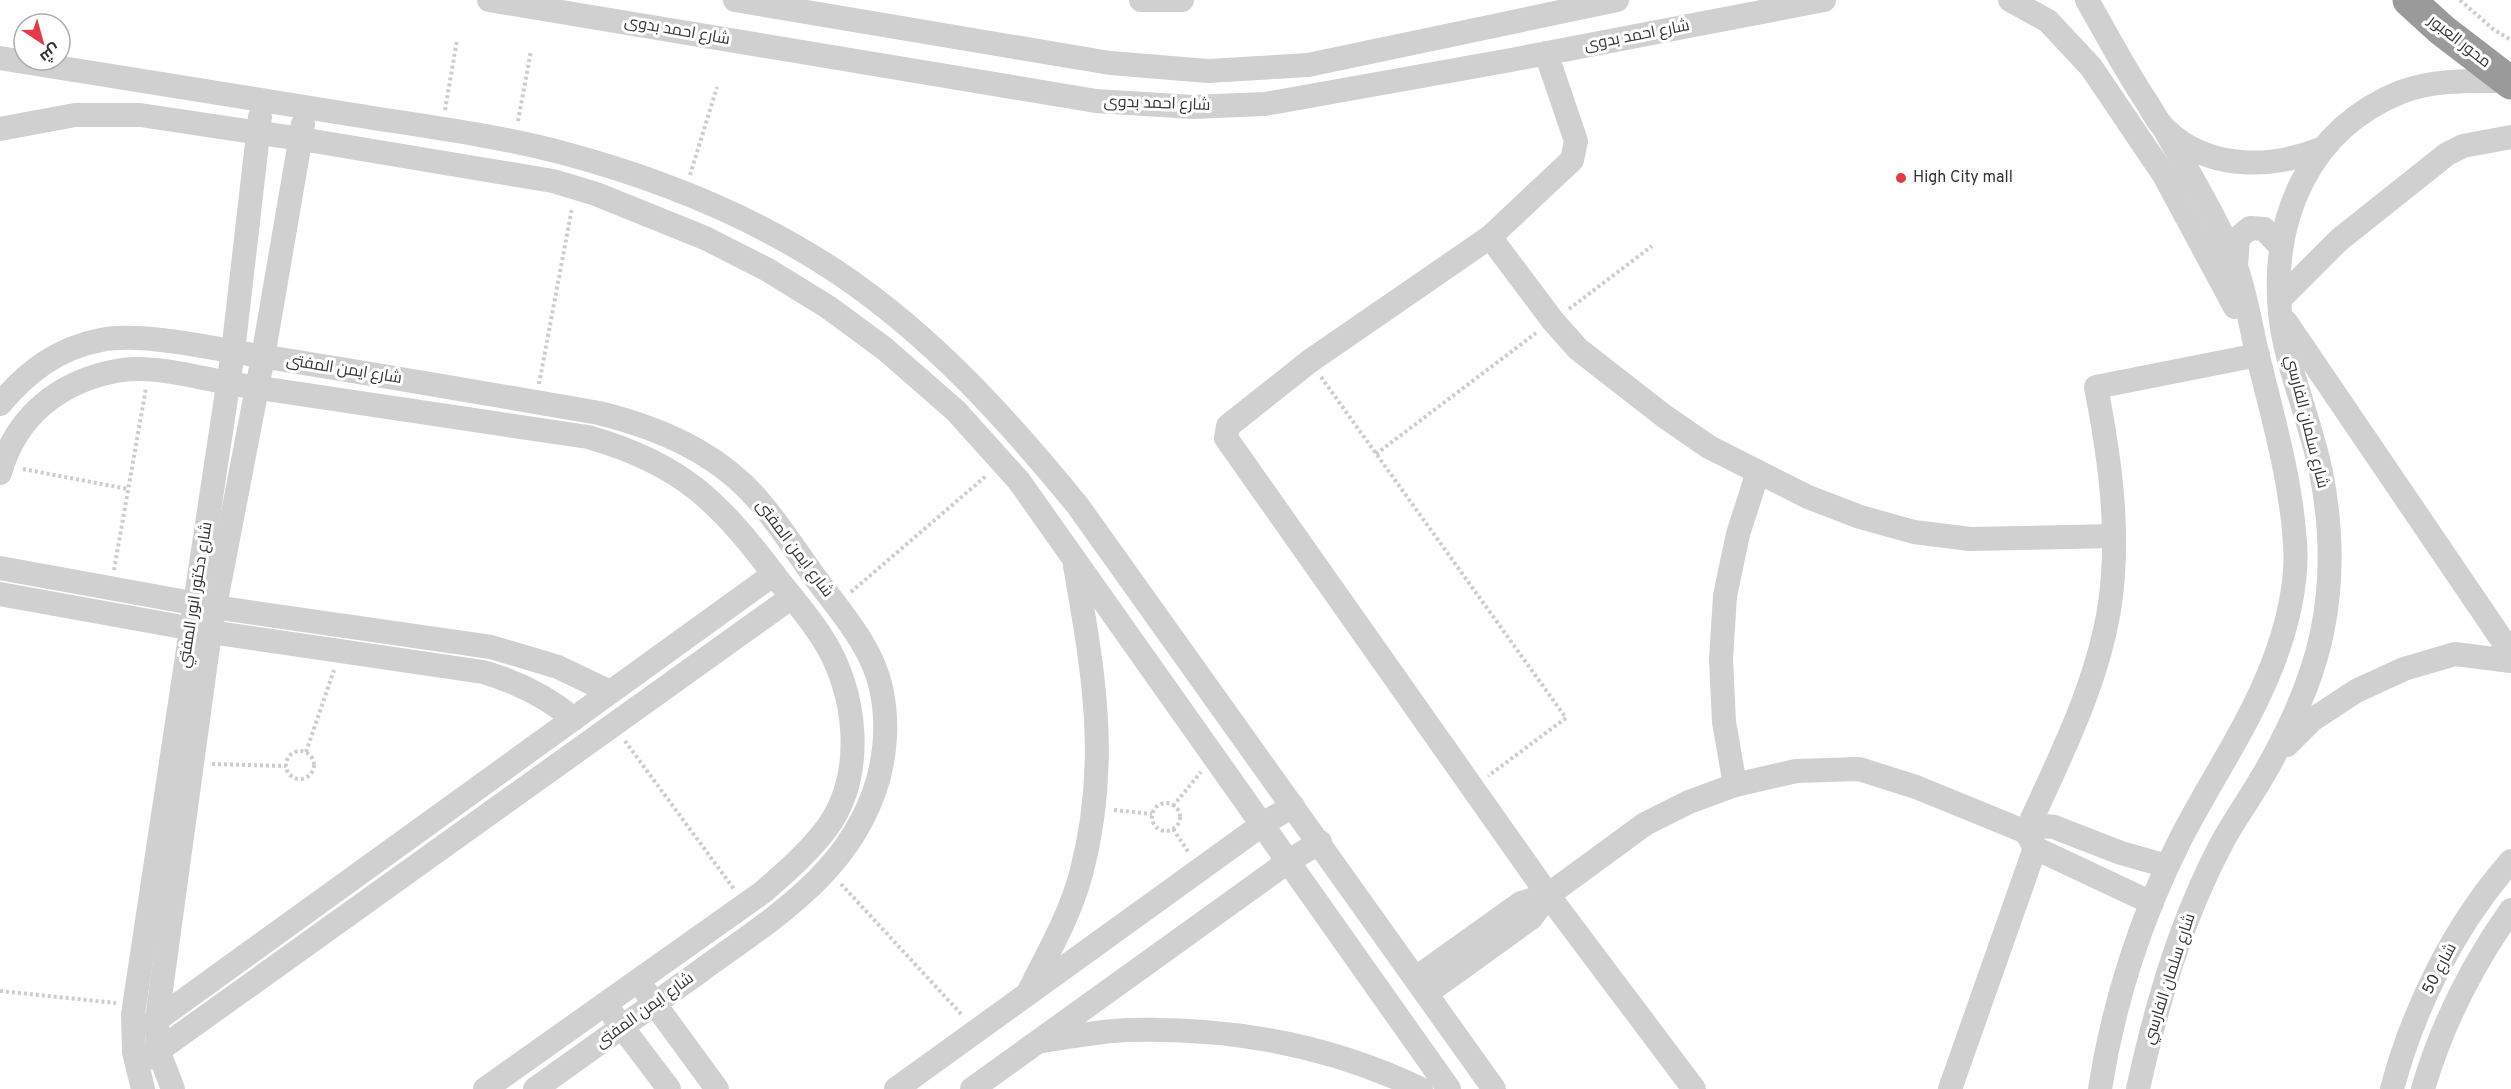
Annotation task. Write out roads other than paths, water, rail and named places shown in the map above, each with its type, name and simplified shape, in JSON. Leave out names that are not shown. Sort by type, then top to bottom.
[{"type":"highway","name":"محور العبور","points":[[2409,0],[2442,30],[2510,82]]},
{"type":"street","name":"شارع احمد بدوى","points":[[489,0],[1096,101],[1193,107],[1265,104],[1824,0]]},
{"type":"street","points":[[735,0],[1110,63],[1208,71],[1308,65],[1617,0]]},
{"type":"street","points":[[1142,0],[1182,0]]},
{"type":"street","points":[[2010,0],[2048,21],[2091,67],[2164,175],[2223,282],[2258,355]]},
{"type":"street","points":[[2087,0],[2137,87],[2165,130],[2222,235],[2236,267],[2258,355]]},
{"type":"street","points":[[1546,53],[1576,141],[1576,150],[1572,160],[1490,237],[1310,361],[1228,426],[1226,438],[1548,895],[1694,1089]]},
{"type":"street","points":[[0,58],[441,129],[560,152],[634,173],[685,193],[774,234],[839,274],[901,319],[956,369],[1026,442],[1078,506],[1320,842],[1494,1089]]},
{"type":"street","name":"شارع سلمان الفارسي","points":[[2138,1089],[2153,1019],[2183,927],[2224,840],[2274,757],[2303,696],[2322,632],[2330,565],[2326,498],[2312,433],[2293,374],[2280,306],[2281,247],[2289,211],[2302,178],[2321,149],[2358,115],[2402,92],[2451,81],[2510,82]]},
{"type":"street","name":"شارع دكتور انور المفتي","points":[[140,1078],[132,1037],[135,1005],[204,605],[262,100]]},
{"type":"street","name":"شارع دكتور انور المفتي","points":[[204,605],[257,388],[306,107]]},
{"type":"street","points":[[0,129],[75,115],[140,116],[301,139],[553,182],[640,210],[705,238],[768,270],[828,307],[885,349],[956,411],[1019,481],[1449,1089]]},
{"type":"street","points":[[2165,130],[2194,149],[2234,163],[2265,163],[2301,157],[2321,149]]},
{"type":"street","points":[[2511,137],[2463,146],[2447,154],[2339,240],[2280,306],[2511,653]]},
{"type":"street","points":[[2236,267],[2238,238],[2250,228],[2264,229],[2281,247]]},
{"type":"street","points":[[1490,237],[1553,321],[1578,349],[1664,416],[1709,447],[1808,497],[1850,513],[1914,532],[1970,539],[2113,536]]},
{"type":"street","name":"شارع ايمن المفتى","points":[[0,404],[19,381],[44,362],[71,348],[102,339],[133,338],[233,352],[536,402],[644,424],[686,443],[724,468],[758,500],[868,652],[881,687],[886,723],[884,759],[872,802],[852,841],[828,871],[783,910],[535,1089]]},
{"type":"street","points":[[1950,1089],[2031,840],[2086,693],[2109,610],[2113,536],[2110,476],[2096,387],[2258,355]]},
{"type":"street","name":"شارع سلمان الفارسي","points":[[2100,1089],[2116,1012],[2152,903],[2168,866],[2213,779],[2250,716],[2274,662],[2288,614],[2294,576],[2295,543],[2282,449],[2258,355]]},
{"type":"street","name":"شارع ايمن المفتى","points":[[1,469],[20,427],[42,404],[68,386],[119,370],[149,370],[228,384],[588,437],[624,447],[658,462],[690,482],[718,506],[792,597],[823,639],[839,669],[848,699],[853,732],[850,765],[842,797],[828,826],[799,862],[746,904],[485,1089]]},
{"type":"street","points":[[1735,784],[1724,722],[1721,659],[1725,606],[1738,534],[1758,472]]},
{"type":"street","points":[[1026,996],[1057,936],[1080,875],[1094,808],[1098,774],[1098,733],[1089,649],[1073,558]]},
{"type":"street","points":[[0,568],[204,605],[491,647],[558,667],[610,692]]},
{"type":"street","points":[[132,1037],[774,574]]},
{"type":"street","points":[[0,594],[200,630],[483,672],[510,680],[536,692],[574,719]]},
{"type":"street","points":[[140,1078],[158,1050],[792,597]]},
{"type":"street","name":"شارع دكتور انور المفتي","points":[[173,1089],[158,1050],[157,1019],[193,763],[200,630]]},
{"type":"street","points":[[2274,757],[2312,720],[2356,691],[2404,669],[2455,654],[2511,661]]},
{"type":"street","points":[[1421,986],[1531,918],[1548,895],[1645,824],[1689,802],[1735,784],[1796,771],[1859,769],[1916,787],[2031,840],[2152,903]]},
{"type":"street","points":[[896,1089],[1263,824],[1293,806]]},
{"type":"street","points":[[2031,840],[2044,826],[2054,827],[2121,853],[2168,866]]},
{"type":"street","points":[[972,1089],[1289,861],[1320,842]]},
{"type":"street","name":"شارع 50","points":[[2392,1089],[2403,1048],[2429,986],[2462,928],[2511,861]]},
{"type":"street","name":"شارع 50","points":[[2422,1089],[2456,1000],[2487,944],[2511,910]]},
{"type":"street","points":[[236,962],[253,983]]},
{"type":"street","points":[[638,980],[717,1089]]},
{"type":"street","points":[[604,1004],[669,1089]]},
{"type":"street","points":[[1039,1041],[1126,1030],[1214,1032],[1301,1045],[1384,1071],[1421,1089]]},
{"type":"place","name":"High City mall","points":[[1901,178]]}]
